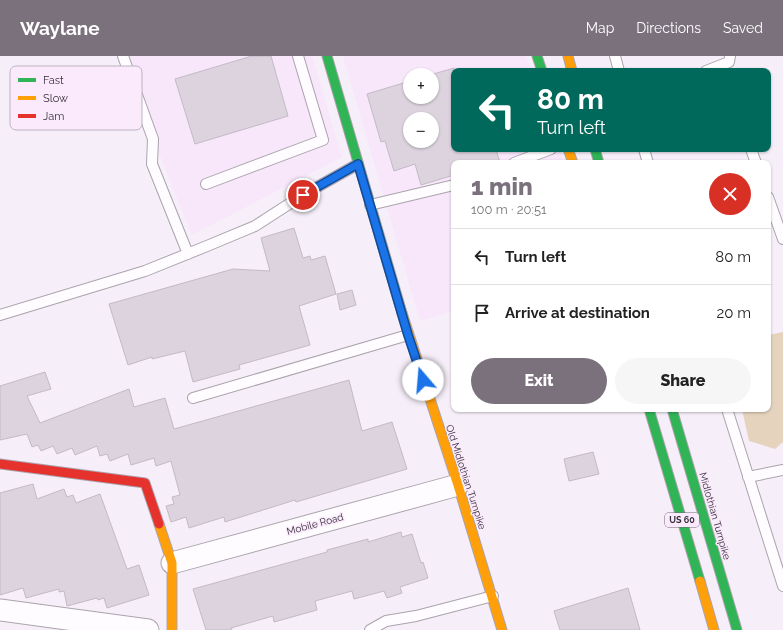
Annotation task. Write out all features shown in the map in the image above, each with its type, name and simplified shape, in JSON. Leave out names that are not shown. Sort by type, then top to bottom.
[{"type":"street","name":"Old Midlothian Turnpike","points":[[327,56],[408,335],[458,485],[493,596],[502,630]]},
{"type":"street","points":[[536,56],[541,68]]},
{"type":"street","points":[[568,56],[571,68]]},
{"type":"street","name":"US 60","points":[[650,412],[714,630]]},
{"type":"street","name":"Midlothian Turnpike","points":[[673,412],[737,630]]},
{"type":"street","points":[[0,464],[145,483],[172,563],[172,630]]},
{"type":"street","name":"Mobile Road","points":[[172,563],[458,485]]},
{"type":"street","points":[[0,610],[148,630]]},
{"type":"lane","points":[[124,56],[127,66]]},
{"type":"lane","points":[[206,184],[322,140],[298,56]]},
{"type":"lane","points":[[615,56],[618,68]]},
{"type":"lane","points":[[721,68],[729,62],[730,56]]},
{"type":"lane","points":[[142,108],[153,139],[152,164],[188,254]]},
{"type":"lane","points":[[522,160],[543,152]]},
{"type":"lane","points":[[0,315],[145,271],[255,226],[303,195],[358,164]]},
{"type":"lane","points":[[370,205],[451,185]]},
{"type":"lane","points":[[771,205],[783,239]]},
{"type":"lane","points":[[194,398],[408,335]]},
{"type":"lane","points":[[728,412],[783,586]]},
{"type":"lane","points":[[748,477],[783,470]]},
{"type":"lane","points":[[370,630],[386,621],[416,616],[493,596]]},
{"type":"shaded area","points":[[126,56],[312,56],[342,157],[192,235],[158,151],[142,104],[142,66],[129,66]]},
{"type":"shaded area","points":[[343,56],[526,56],[531,68],[451,68],[451,152],[561,152],[564,160],[451,160],[451,312],[420,321]]},
{"type":"shaded area","points":[[783,332],[783,442],[775,449],[749,441],[743,412],[771,412],[771,334]]},
{"type":"building","points":[[252,56],[271,56],[288,116],[195,144],[175,79]]},
{"type":"building","points":[[451,69],[451,152],[497,152],[499,160],[451,160],[451,176],[421,185],[415,164],[394,171],[385,141],[381,142],[367,94],[403,83],[403,104],[439,104],[439,72]]},
{"type":"building","points":[[294,228],[303,258],[310,256],[311,260],[325,256],[336,294],[299,306],[310,345],[239,365],[240,369],[193,382],[185,351],[152,359],[152,357],[128,365],[109,304],[233,269],[270,271],[261,238]]},
{"type":"building","points":[[352,290],[356,305],[340,310],[337,294]]},
{"type":"building","points":[[45,372],[51,389],[27,396],[40,423],[129,389],[134,407],[165,398],[174,429],[349,380],[362,431],[392,422],[407,469],[296,502],[295,500],[225,522],[224,517],[189,528],[186,517],[171,522],[166,506],[174,504],[172,497],[180,495],[171,461],[156,466],[154,458],[131,465],[128,454],[110,461],[107,454],[100,456],[97,446],[75,455],[72,448],[57,454],[53,446],[41,451],[38,445],[32,447],[27,434],[0,440],[0,386]]},
{"type":"building","points":[[593,452],[599,474],[569,481],[564,459]]},
{"type":"building","points":[[33,484],[37,499],[64,489],[67,497],[73,495],[76,503],[100,494],[127,569],[139,565],[149,595],[107,608],[104,598],[98,600],[97,598],[67,606],[64,591],[59,592],[59,589],[26,598],[23,588],[0,595],[0,493]]},
{"type":"building","points":[[401,532],[402,537],[412,534],[421,563],[423,562],[428,578],[400,587],[402,593],[387,598],[384,591],[354,599],[352,591],[315,601],[317,610],[274,622],[273,616],[231,628],[232,630],[206,630],[193,589],[327,552],[327,550],[368,539],[368,542]]},
{"type":"building","points":[[628,588],[640,630],[560,630],[554,611]]},
{"type":"traffic: fast","points":[[327,56],[402,313]]},
{"type":"traffic: fast","points":[[537,56],[541,68]]},
{"type":"traffic: fast","points":[[596,152],[598,160]]},
{"type":"traffic: fast","points":[[650,412],[700,581]]},
{"type":"traffic: fast","points":[[673,412],[737,630]]},
{"type":"traffic: slow","points":[[568,56],[571,68]]},
{"type":"traffic: slow","points":[[569,152],[572,160]]},
{"type":"traffic: slow","points":[[402,313],[458,485],[502,630]]},
{"type":"traffic: slow","points":[[159,524],[172,563],[172,630]]},
{"type":"traffic: slow","points":[[700,581],[714,630]]},
{"type":"traffic: jam","points":[[0,464],[145,483],[159,524]]},
{"type":"route","points":[[303,195],[358,164],[408,335],[423,380]]}]
